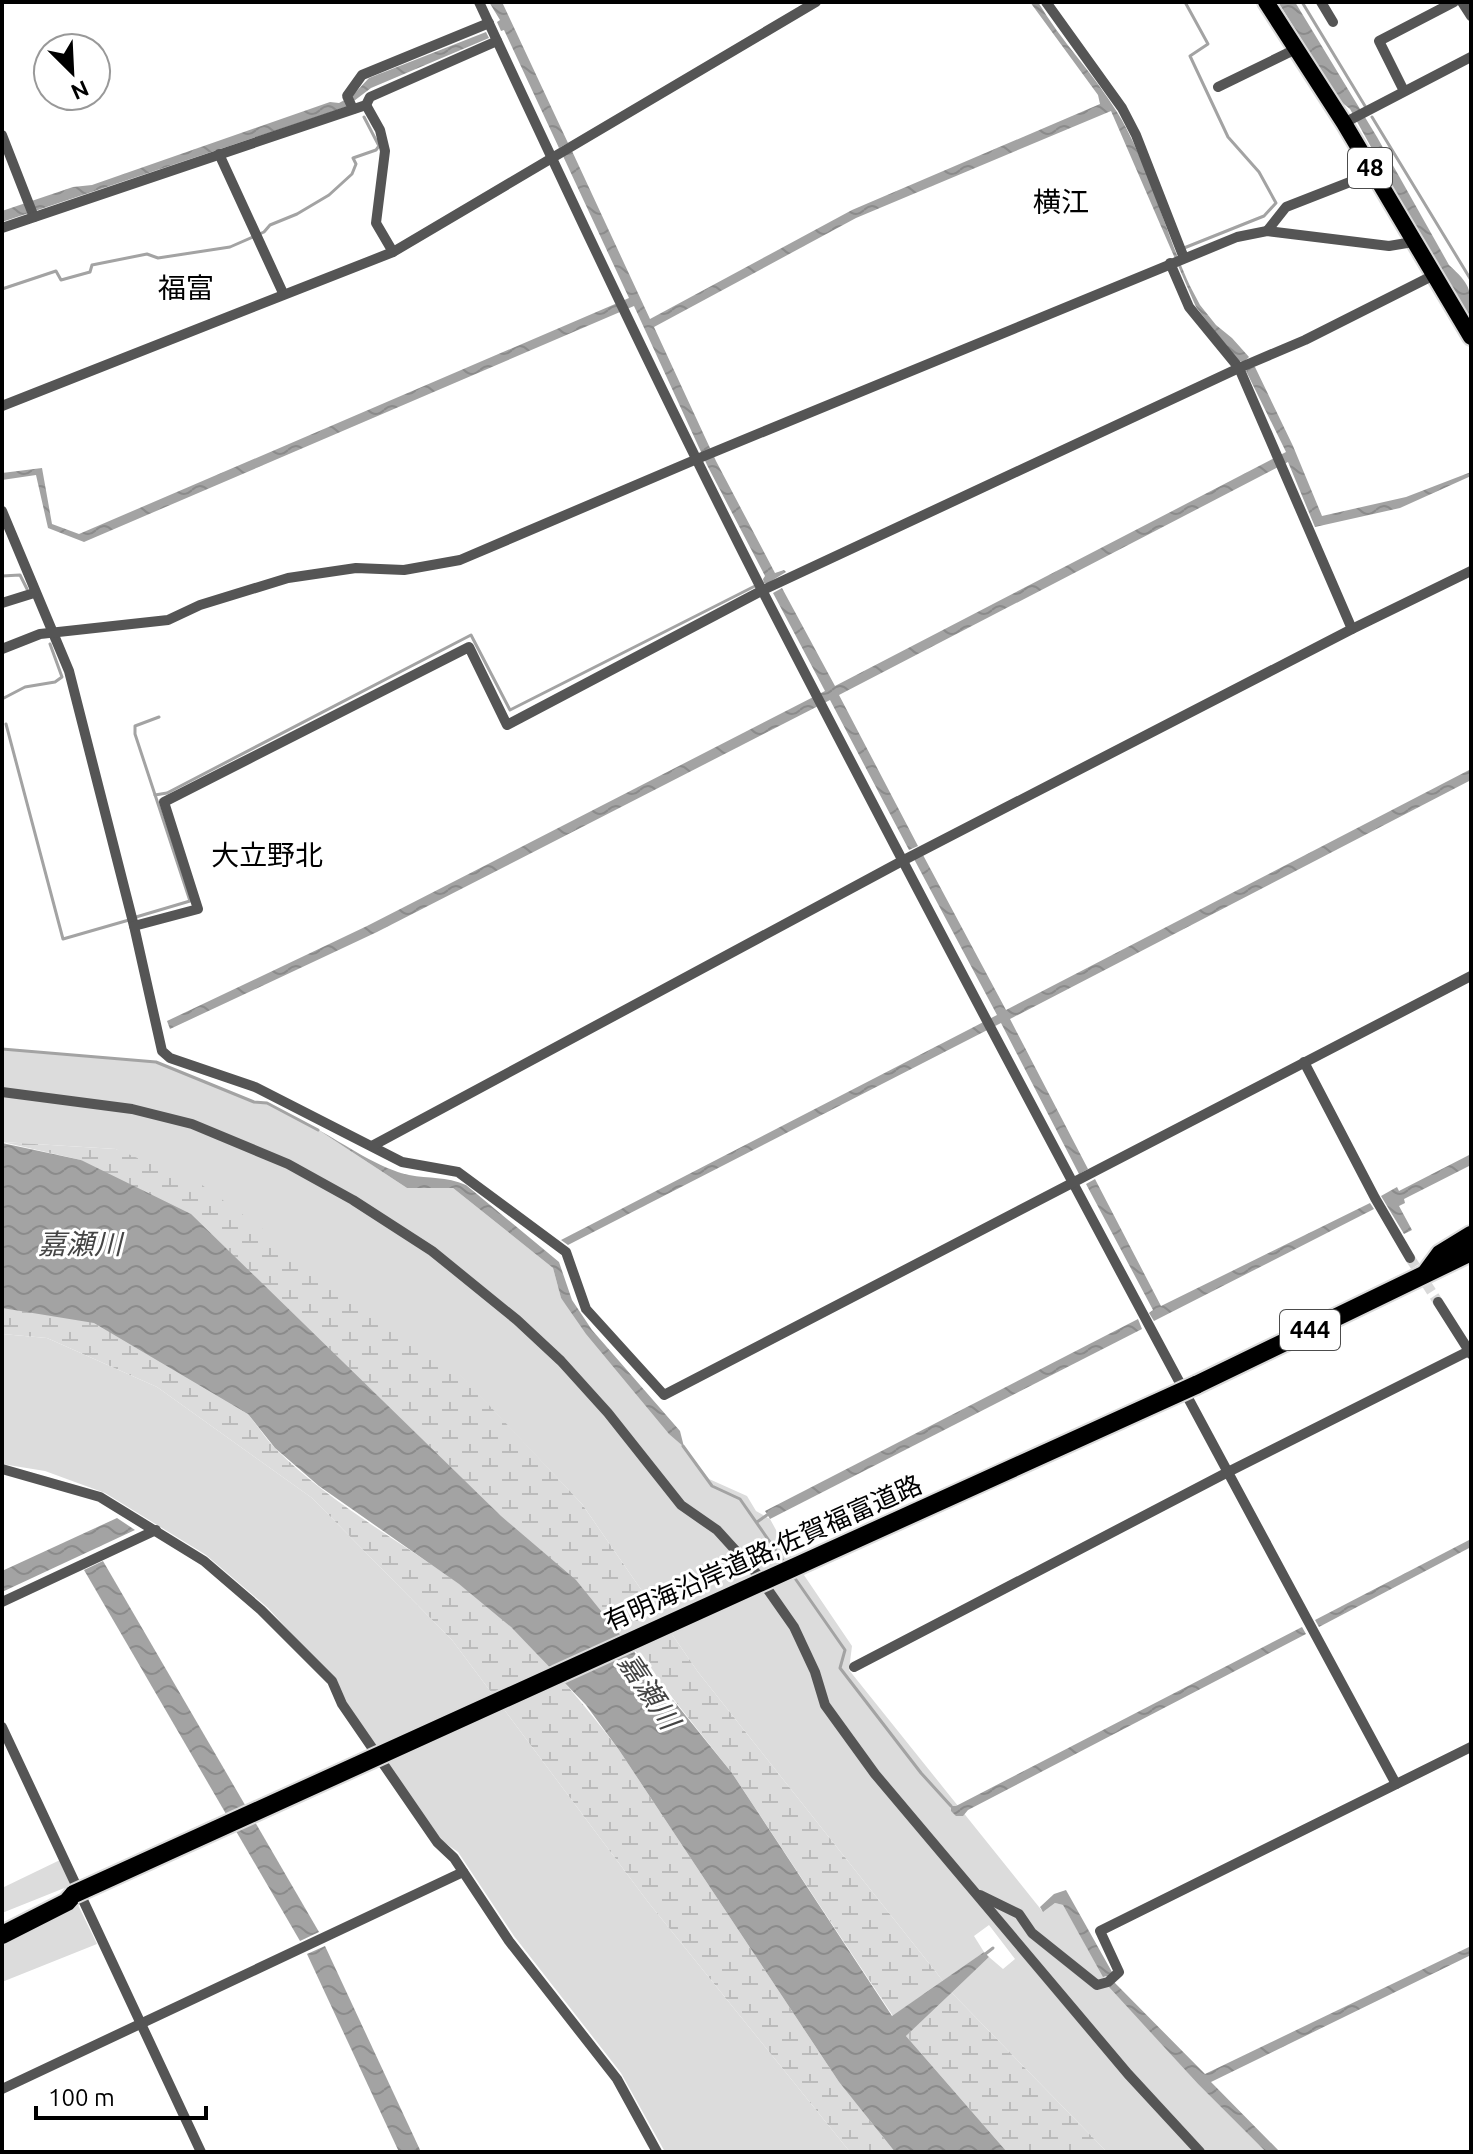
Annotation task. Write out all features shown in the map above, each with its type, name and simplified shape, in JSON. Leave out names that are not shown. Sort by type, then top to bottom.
[{"type":"highway","points":[[1424,1276],[1440,1254],[1471,1235]]},
{"type":"highway","name":"有明海沿岸道路;佐賀福富道路","points":[[74,1894],[1196,1385],[1471,1252]]},
{"type":"highway","points":[[1424,1276],[1453,1273],[1471,1266]]},
{"type":"highway","points":[[2,1922],[64,1895],[74,1894]]},
{"type":"highway","points":[[2,1935],[67,1902],[74,1894]]},
{"type":"main road","name":"48","points":[[1266,2],[1348,121],[1373,173],[1471,337]]},
{"type":"street","points":[[479,2],[556,155],[697,459],[820,700],[1396,1784]]},
{"type":"street","points":[[2,406],[393,252],[816,2]]},
{"type":"street","points":[[1046,2],[1122,108],[1136,135],[1182,252]]},
{"type":"street","points":[[1322,2],[1333,22]]},
{"type":"street","points":[[1404,91],[1379,41],[1454,2]]},
{"type":"street","points":[[1462,2],[1471,16]]},
{"type":"street","points":[[353,109],[347,96],[362,75],[489,23]]},
{"type":"street","points":[[2,228],[366,105],[370,97],[497,41]]},
{"type":"street","points":[[1218,87],[1296,49]]},
{"type":"street","points":[[1348,121],[1471,57]]},
{"type":"street","points":[[366,105],[380,130],[385,151],[376,223],[393,252]]},
{"type":"street","points":[[2,135],[34,217]]},
{"type":"street","points":[[219,154],[283,293]]},
{"type":"street","points":[[1267,231],[1286,207],[1373,173]]},
{"type":"street","points":[[2,649],[40,634],[168,620],[200,605],[288,578],[356,568],[404,570],[460,560],[1170,263],[1182,252],[1267,231],[1389,246],[1413,242]]},
{"type":"street","points":[[1170,263],[1189,307],[1244,366],[1277,455],[1352,629]]},
{"type":"street","points":[[132,921],[198,909],[164,802],[469,647],[507,725],[766,589],[1305,340],[1434,275]]},
{"type":"street","points":[[3,514],[29,594],[53,632],[69,671],[162,1051],[170,1058],[255,1087],[402,1162],[458,1172],[566,1252],[586,1309],[664,1395],[1471,976]]},
{"type":"street","points":[[372,1146],[923,850],[1471,571]]},
{"type":"street","points":[[2,603],[29,594]]},
{"type":"street","points":[[1304,1062],[1410,1258]]},
{"type":"street","points":[[2,1092],[132,1109],[192,1124],[288,1164],[353,1200],[432,1251],[561,1361],[608,1413],[681,1505],[717,1530],[757,1574],[794,1627],[815,1672],[825,1705],[875,1774],[1128,2074],[1200,2152]]},
{"type":"street","points":[[854,1667],[1228,1472],[1470,1352],[1438,1302]]},
{"type":"street","points":[[2,1469],[100,1497],[156,1530],[204,1561],[261,1610],[332,1681],[342,1704],[437,1842],[454,1858],[509,1941],[617,2079],[657,2152]]},
{"type":"street","points":[[2,1602],[156,1530]]},
{"type":"street","points":[[2,1727],[201,2152]]},
{"type":"street","points":[[974,1892],[1019,1914],[1032,1933],[1097,1985],[1112,1980],[1119,1972],[1100,1931],[1471,1747]]},
{"type":"street","points":[[2,2089],[463,1872]]},
{"type":"green space","points":[[2,1049],[156,1062],[254,1102],[267,1103],[317,1129],[407,1188],[453,1188],[553,1268],[561,1298],[669,1433],[709,1479],[747,1496],[756,1511],[770,1519],[787,1550],[852,1646],[849,1670],[1043,1912],[1055,1903],[1063,1905],[1110,1987],[1198,2084],[1266,2152],[1107,2152],[951,1992],[989,1957],[1003,1969],[1015,1959],[989,1925],[974,1936],[984,1952],[943,1981],[698,1672],[582,1504],[455,1370],[116,1149],[2,1142]]},
{"type":"green space","points":[[2,1142],[116,1149],[202,1185],[455,1369],[582,1504],[698,1672],[943,1981],[893,2016],[732,1773],[633,1648],[81,1160]]},
{"type":"green space","points":[[2,1217],[248,1414],[275,1448],[317,1486],[458,1583],[503,1620],[544,1660],[619,1750],[839,2082],[895,2152],[850,2152],[648,1902],[452,1640],[312,1498],[157,1387],[47,1338],[2,1334]]},
{"type":"green space","points":[[2,1334],[47,1338],[157,1387],[312,1498],[452,1640],[648,1902],[850,2152],[665,2152],[621,2073],[514,1936],[458,1852],[441,1840],[333,1679],[268,1608],[206,1555],[105,1493],[45,1471],[2,1464]]},
{"type":"green space","points":[[60,1860],[72,1885],[2,1913],[2,1888]]},
{"type":"green space","points":[[78,1905],[97,1944],[2,1982],[2,1943]]},
{"type":"green space","points":[[951,1992],[1107,2152],[1007,2152],[906,2036]]},
{"type":"water","points":[[489,2],[502,2],[568,143],[559,148],[504,30],[501,31],[497,22],[500,20]]},
{"type":"water","points":[[1030,2],[1038,2],[1117,112],[1138,153],[1190,286],[1216,325],[1249,357],[1246,360],[1251,367],[1255,367],[1322,516],[1406,497],[1471,472],[1471,476],[1400,508],[1315,527],[1288,462],[839,695],[918,846],[909,850],[830,700],[377,932],[170,1029],[167,1021],[367,926],[825,691],[773,593],[782,588],[835,686],[1286,452],[1246,371],[1248,368],[1238,361],[1196,307],[1111,111],[856,218],[654,327],[716,461],[775,573],[786,572],[768,583],[764,583],[765,576],[707,465],[634,306],[84,542],[48,528],[36,475],[2,480],[2,473],[42,468],[52,524],[79,534],[629,298],[563,156],[572,151],[650,319],[852,210],[1100,104],[1098,95]]},
{"type":"water","points":[[1278,2],[1295,2],[1377,137],[1449,265],[1466,284],[1470,295],[1471,320],[1429,252],[1350,109],[1340,101]]},
{"type":"water","points":[[486,32],[489,38],[371,88],[346,107],[2,222],[2,211],[73,187],[92,185],[330,102],[339,103],[352,96],[369,78]]},
{"type":"water","points":[[1471,769],[1471,780],[1010,1019],[1088,1169],[1079,1174],[1001,1023],[568,1245],[561,1240],[997,1015],[914,859],[923,855],[1006,1010]]},
{"type":"water","points":[[317,1129],[374,1162],[398,1172],[466,1185],[559,1262],[572,1300],[592,1330],[680,1431],[684,1447],[669,1434],[586,1334],[561,1298],[553,1268],[453,1188],[407,1188]]},
{"type":"water","name":"嘉瀬川","points":[[2,1143],[81,1160],[191,1214],[501,1516],[576,1580],[732,1773],[892,2016],[984,1952],[989,1957],[906,2036],[1007,2152],[895,2152],[839,2082],[619,1750],[586,1705],[511,1627],[459,1584],[319,1486],[275,1448],[248,1414],[94,1323],[2,1308]]},
{"type":"water","points":[[1471,1154],[1471,1165],[1404,1199],[1405,1203],[1399,1206],[1412,1230],[1404,1234],[1381,1196],[1397,1187],[1399,1191]]},
{"type":"water","points":[[1095,1179],[1161,1306],[1370,1203],[1374,1209],[1154,1321],[1149,1313],[1153,1310],[1086,1184]]},
{"type":"water","points":[[1138,1319],[1142,1329],[770,1519],[765,1511]]},
{"type":"water","points":[[117,1518],[135,1530],[2,1592],[2,1571]]},
{"type":"water","points":[[1471,1539],[1471,1547],[1319,1627],[1315,1620]]},
{"type":"water","points":[[103,1561],[319,1932],[300,1941],[84,1570]]},
{"type":"water","points":[[1302,1627],[1306,1634],[968,1810],[963,1816],[956,1816],[951,1811],[951,1806]]},
{"type":"water","points":[[1066,1890],[1112,1972],[1114,1982],[1205,2074],[1471,1946],[1471,1955],[1211,2082],[1280,2152],[1266,2152],[1109,1987],[1112,1984],[1107,1976],[1103,1977],[1063,1905],[1055,1903],[1043,1912],[1040,1907],[1054,1894]]},
{"type":"water","points":[[325,1946],[421,2152],[399,2152],[307,1954]]},
{"type":"waterway","points":[[1184,248],[1264,216],[1276,203],[1259,172],[1228,137],[1190,56],[1208,44],[1185,2]]},
{"type":"waterway","points":[[1302,2],[1365,106]]},
{"type":"waterway","points":[[2,289],[56,271],[61,280],[90,272],[92,265],[147,254],[158,258],[230,247],[264,232],[270,225],[297,214],[329,195],[352,174],[356,164],[353,158],[376,150],[379,146],[364,117]]},
{"type":"waterway","points":[[1372,117],[1471,280]]},
{"type":"waterway","points":[[2,576],[20,575],[27,589]]},
{"type":"waterway","points":[[155,795],[167,793],[471,635],[510,710],[757,585]]},
{"type":"waterway","points":[[2,699],[25,687],[55,682],[62,677],[50,644]]},
{"type":"waterway","points":[[136,917],[190,901],[135,734],[135,726],[159,717]]},
{"type":"waterway","points":[[6,724],[63,939],[129,920]]},
{"type":"waterway","points":[[2,1049],[156,1062],[254,1102],[267,1103],[318,1130]]},
{"type":"waterway","points":[[683,1446],[712,1486],[740,1499],[786,1565]]},
{"type":"waterway","points":[[757,1522],[767,1515]]},
{"type":"waterway","points":[[792,1574],[845,1650],[840,1668],[921,1773],[951,1806]]},
{"type":"waterway","points":[[984,1955],[993,1948]]},
{"type":"tunnel","points":[[1410,1258],[1438,1302]]},
{"type":"district","name":"横江","points":[[1061,202]]},
{"type":"district","name":"福富","points":[[186,288]]},
{"type":"district","name":"大立野北","points":[[267,855]]}]
